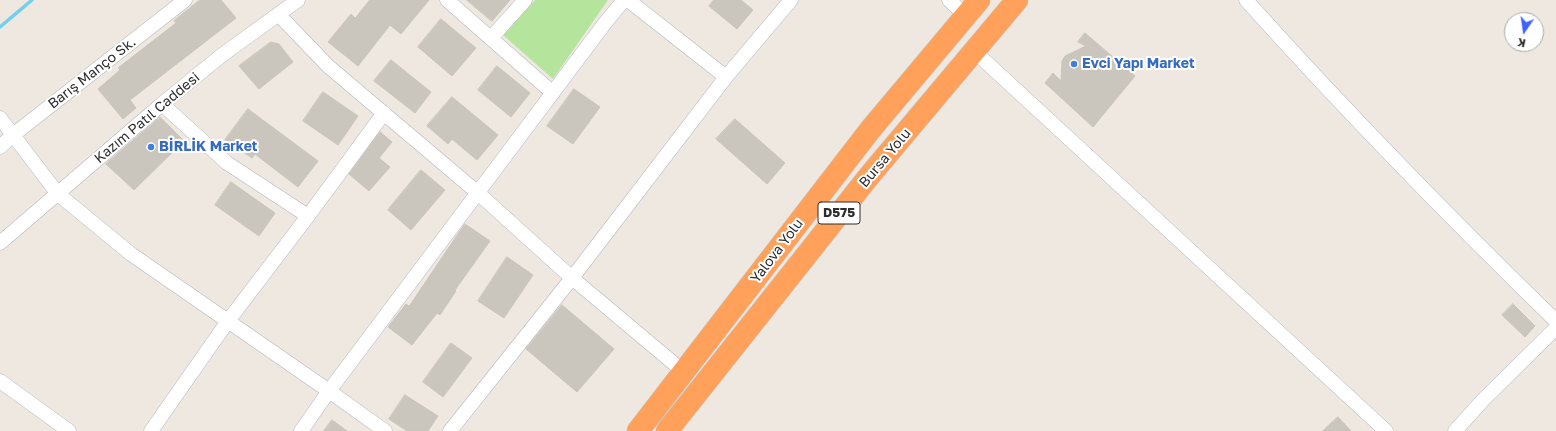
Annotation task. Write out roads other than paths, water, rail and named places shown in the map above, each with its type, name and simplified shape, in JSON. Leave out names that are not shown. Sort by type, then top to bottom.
[{"type":"highway","name":"Bursa Yolu","points":[[667,431],[870,175],[1017,0]]},
{"type":"highway","name":"Yalova Yolu","points":[[638,431],[870,130],[973,8]]},
{"type":"street","name":"Barış Manço Sk.","points":[[0,147],[13,135],[185,0]]},
{"type":"street","name":"Kazım Patıl Caddesi","points":[[0,243],[162,104],[222,55],[298,0]]},
{"type":"street","points":[[447,0],[553,93]]},
{"type":"street","points":[[490,38],[525,0]]},
{"type":"street","points":[[301,431],[329,390],[605,23],[624,0]]},
{"type":"street","points":[[628,0],[726,77]]},
{"type":"street","points":[[450,431],[572,278],[726,77],[791,0]]},
{"type":"street","points":[[949,0],[973,8]]},
{"type":"street","points":[[1246,0],[1305,66],[1452,218],[1556,321]]},
{"type":"street","points":[[279,15],[328,66],[478,193],[572,278],[684,372]]},
{"type":"street","points":[[974,51],[1386,431]]},
{"type":"street","points":[[162,104],[227,163],[308,216]]},
{"type":"street","points":[[151,431],[228,321],[384,113]]},
{"type":"street","points":[[0,118],[58,194],[131,254],[329,390],[385,431]]},
{"type":"street","points":[[1455,431],[1483,400],[1556,328]]},
{"type":"street","points":[[0,381],[68,431]]},
{"type":"waterway","points":[[0,27],[32,0]]},
{"type":"place","name":"Evci Yapı Market","points":[[1074,64]]},
{"type":"place","name":"BİRLİK Market","points":[[151,147]]}]
